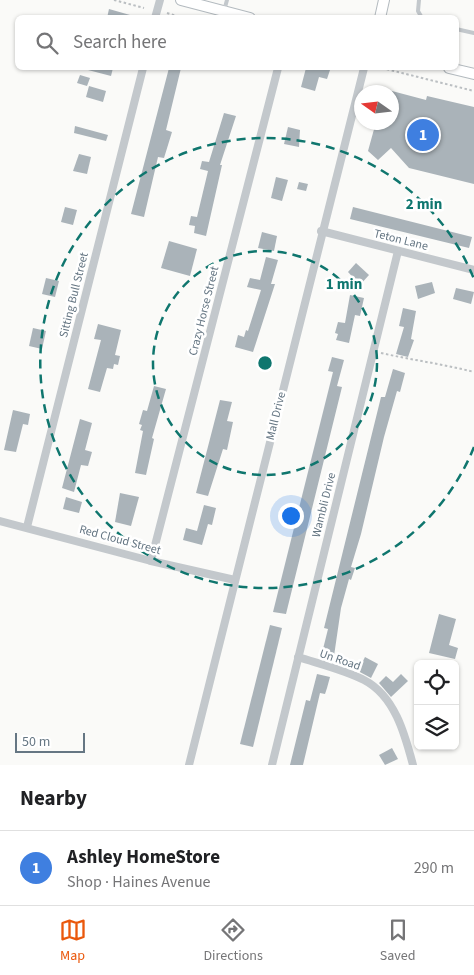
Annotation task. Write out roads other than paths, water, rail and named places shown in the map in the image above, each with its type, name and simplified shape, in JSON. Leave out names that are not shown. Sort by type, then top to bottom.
[{"type":"main road","points":[[181,0],[239,15]]},
{"type":"main road","points":[[381,15],[384,0]]},
{"type":"main road","points":[[457,70],[474,74]]},
{"type":"street","points":[[156,15],[160,0]]},
{"type":"street","name":"Sitting Bull Street","points":[[27,528],[142,70]]},
{"type":"street","name":"Crazy Horse Street","points":[[151,561],[277,70]]},
{"type":"street","name":"Mall Drive","points":[[189,765],[363,70]]},
{"type":"street","name":"Teton Lane","points":[[322,231],[474,270]]},
{"type":"street","name":"Wambli Drive","points":[[272,765],[398,251]]},
{"type":"street","name":"Red Cloud Street","points":[[0,521],[151,561],[235,580]]},
{"type":"street","name":"Un Road","points":[[298,657],[366,680],[388,700],[404,730],[413,765]]},
{"type":"lane","points":[[224,11],[227,0]]},
{"type":"lane","points":[[419,0],[418,11],[420,15]]},
{"type":"lane","points":[[459,29],[474,33]]},
{"type":"place","name":"Ashley HomeStore","points":[[423,135]]}]
